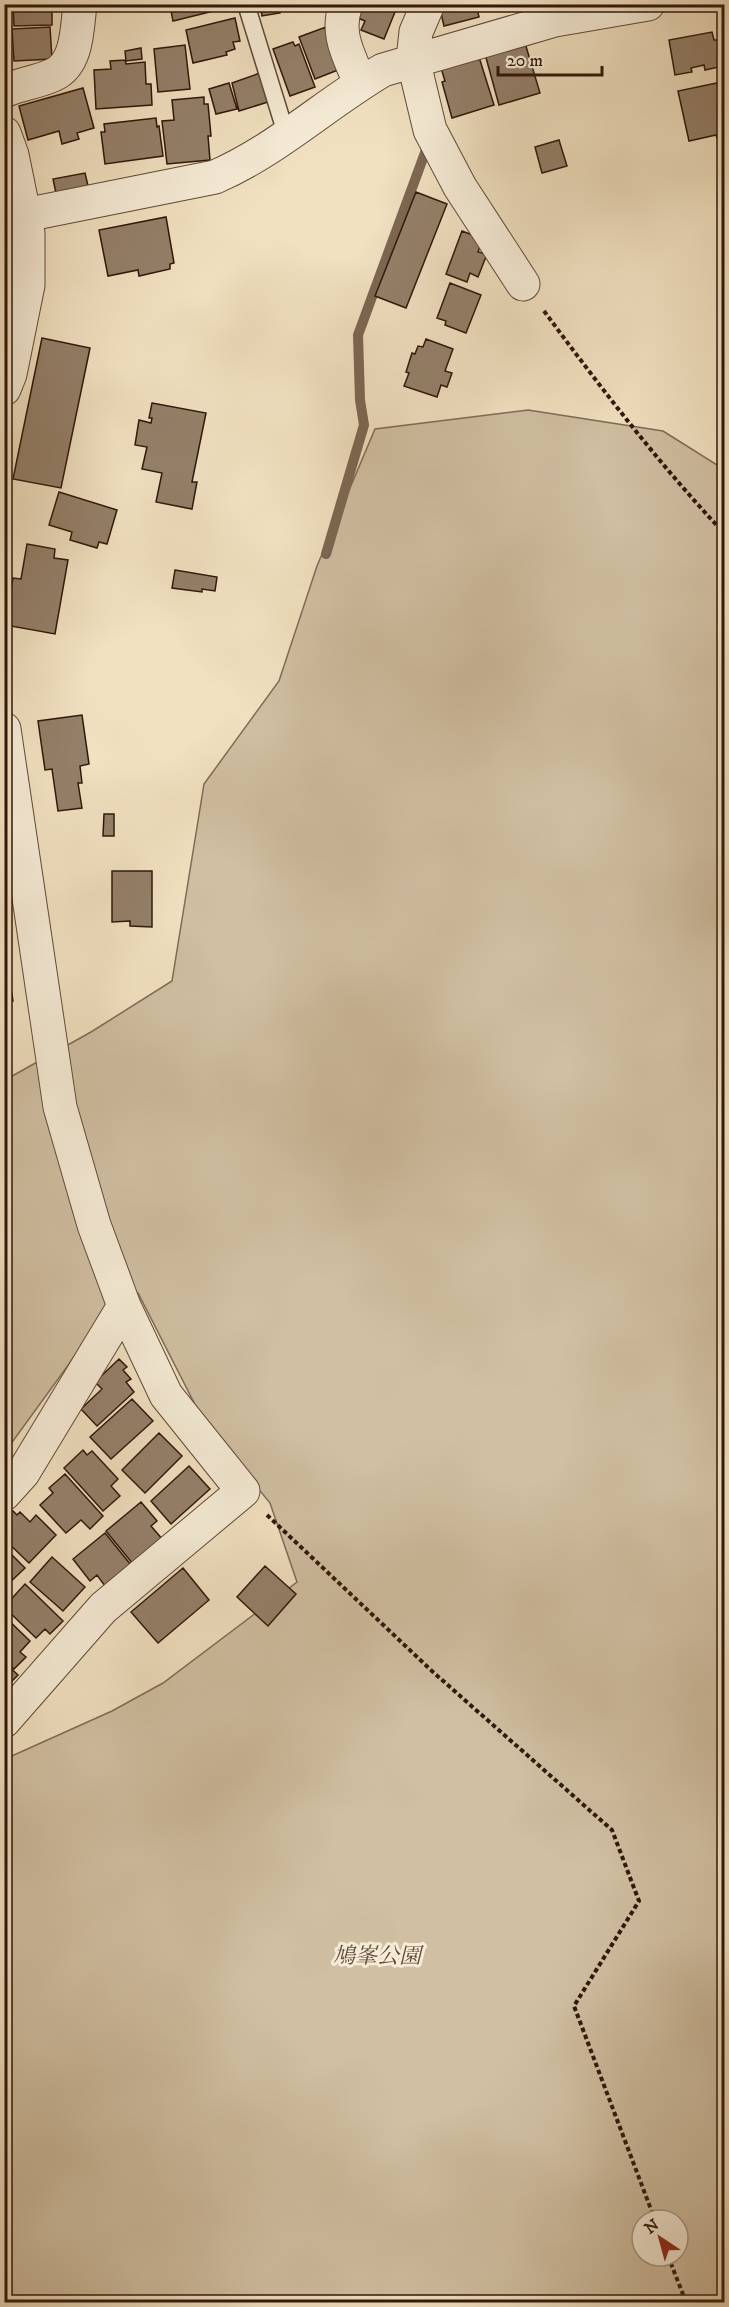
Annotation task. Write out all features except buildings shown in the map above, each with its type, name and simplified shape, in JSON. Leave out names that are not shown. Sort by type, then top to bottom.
[{"type":"street","points":[[4,91],[55,75],[67,65],[73,53],[80,4]]},
{"type":"street","points":[[346,4],[342,16],[341,35],[360,83]]},
{"type":"street","points":[[428,4],[416,32],[413,59],[430,130],[459,187],[523,284]]},
{"type":"street","points":[[19,230],[215,177],[243,165],[382,70],[413,59],[602,8],[648,4]]},
{"type":"street","points":[[4,133],[12,155],[19,230],[28,285],[10,374],[4,389]]},
{"type":"street","points":[[4,729],[60,1107],[94,1225],[124,1306],[166,1395],[243,1491],[103,1608],[4,1721]]},
{"type":"street","points":[[4,1494],[23,1473],[124,1306]]},
{"type":"lane","points":[[246,4],[287,137]]},
{"type":"path","points":[[523,284],[617,409],[724,533]]},
{"type":"path","points":[[243,1491],[433,1672],[612,1830],[639,1901],[574,2006],[650,2208]]},
{"type":"path","points":[[673,2268],[686,2302]]},
{"type":"green space","name":"鳩峯公園","points":[[528,410],[663,431],[717,465],[724,465],[724,2302],[5,2302],[5,1759],[112,1711],[163,1683],[297,1582],[270,1503],[204,1422],[138,1293],[114,1302],[5,1452],[5,1080],[91,1032],[172,981],[204,784],[279,681],[317,566],[375,429]]},
{"type":"waterway","points":[[326,554],[364,425],[360,400],[358,335],[426,150],[425,143]]}]
